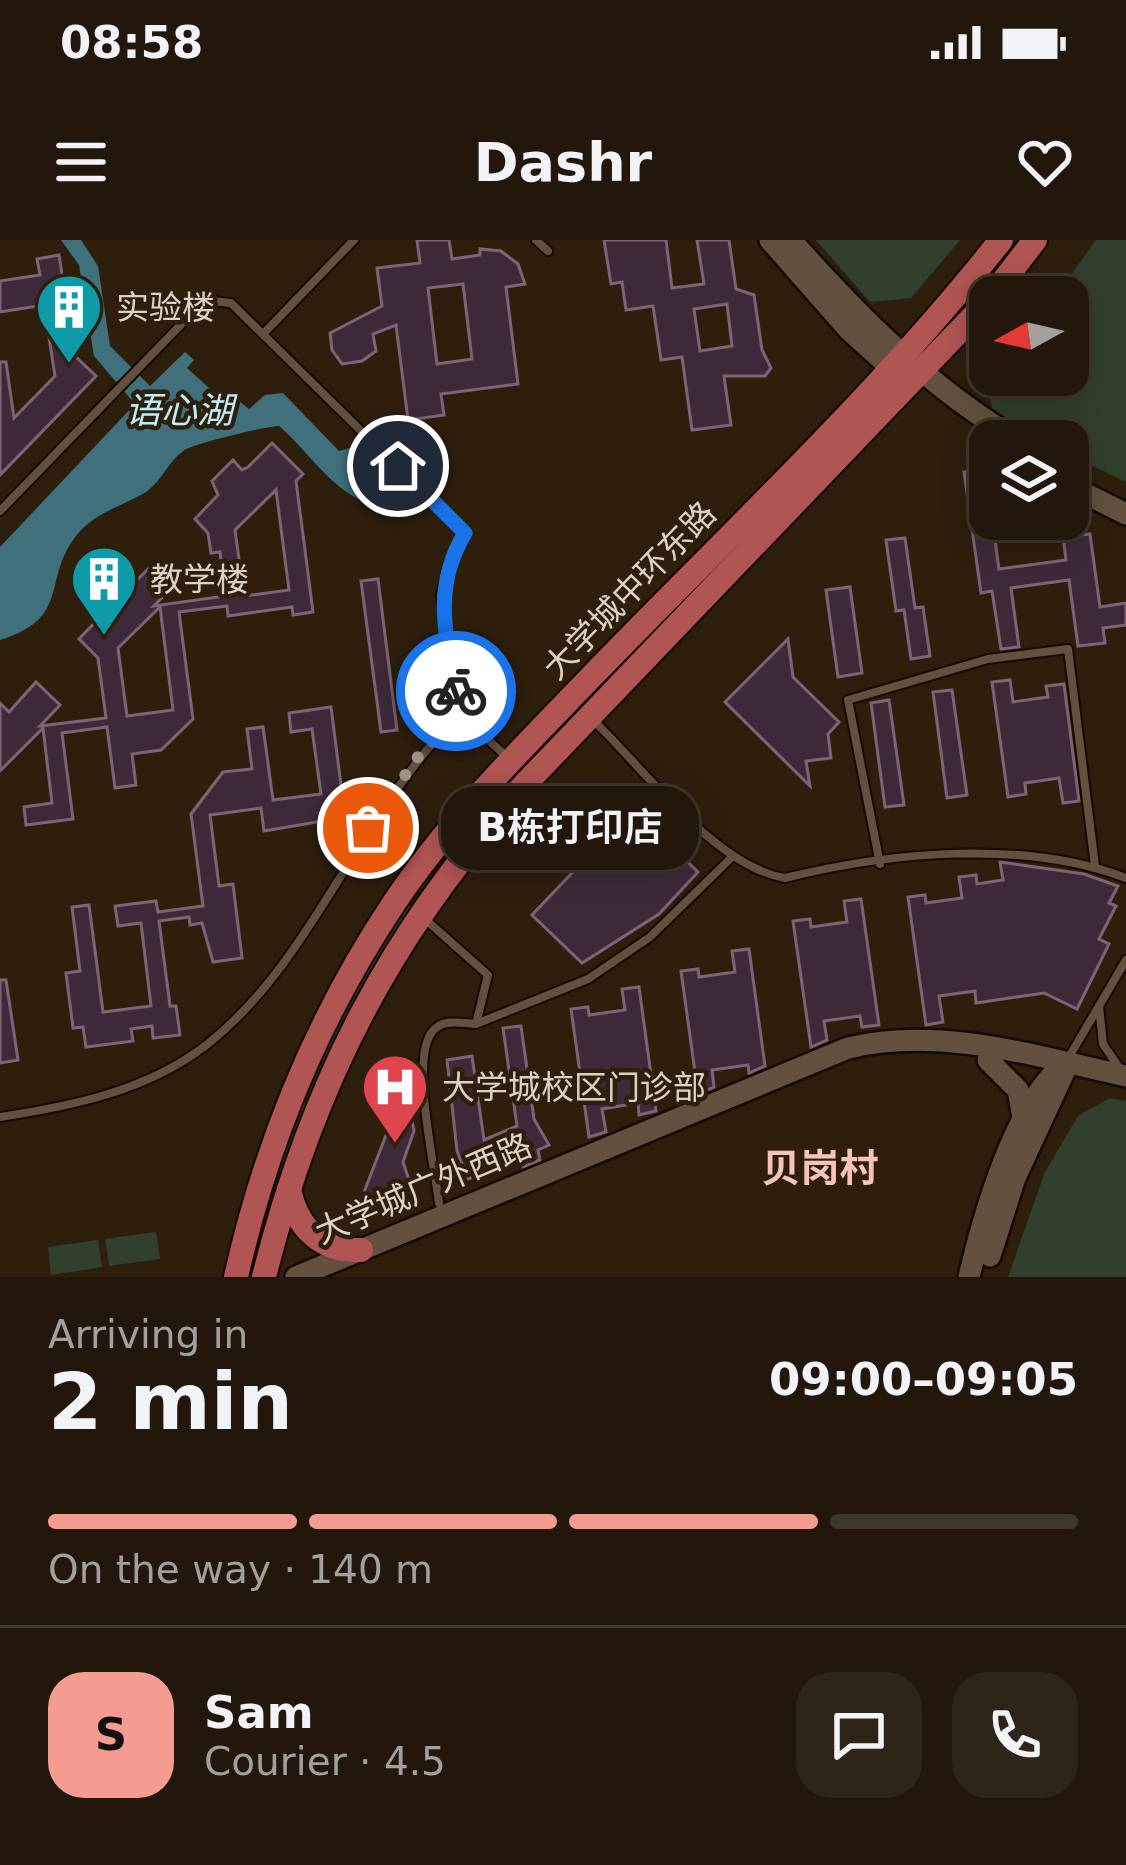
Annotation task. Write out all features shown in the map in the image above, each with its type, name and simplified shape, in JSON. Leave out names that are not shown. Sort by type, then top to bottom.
[{"type":"main road","points":[[770,240],[894,361],[969,422]]},
{"type":"main road","points":[[791,240],[894,361]]},
{"type":"main road","name":"大学城中环东路","points":[[264,1277],[279,1185],[326,1019],[404,889],[511,760],[894,361],[1001,240]]},
{"type":"main road","name":"大学城中环东路","points":[[1008,276],[1035,240]]},
{"type":"main road","name":"大学城中环东路","points":[[236,1277],[341,1050],[453,867],[528,781],[969,321]]},
{"type":"main road","points":[[914,378],[984,420]]},
{"type":"main road","points":[[1089,480],[1126,498]]},
{"type":"main road","points":[[1089,496],[1126,514]]},
{"type":"main road","points":[[433,851],[453,867]]},
{"type":"main road","points":[[404,889],[424,910]]},
{"type":"main road","name":"大学城广外西路","points":[[296,1277],[848,1048],[940,1039],[1126,1090]]},
{"type":"main road","name":"大学城广外西路","points":[[331,1277],[828,1068],[897,1053],[1126,1075]]},
{"type":"main road","points":[[988,1060],[1017,1088],[1024,1124]]},
{"type":"main road","points":[[969,1277],[994,1191],[1024,1124],[1060,1071]]},
{"type":"main road","points":[[984,1277],[1015,1178],[1060,1071]]},
{"type":"main road","points":[[279,1185],[312,1236],[333,1247],[361,1250]]},
{"type":"lane","points":[[265,332],[354,240]]},
{"type":"lane","points":[[536,240],[548,251]]},
{"type":"lane","points":[[0,511],[202,304],[231,303],[465,533],[449,563],[441,595],[460,714],[511,760]]},
{"type":"lane","points":[[880,864],[848,700],[988,659],[1068,650],[1095,866]]},
{"type":"lane","points":[[0,1117],[65,1106],[141,1082],[221,1032],[279,966],[404,775],[460,714]]},
{"type":"lane","points":[[598,725],[732,857],[759,874],[785,878],[950,854],[1046,855],[1126,878]]},
{"type":"lane","points":[[439,1203],[422,1058],[432,1032],[446,1022],[476,1024],[588,979],[650,937],[732,857]]},
{"type":"lane","points":[[424,910],[488,974],[476,1024]]},
{"type":"lane","points":[[1060,1071],[1126,960]]},
{"type":"lane","points":[[1100,1003],[1103,1044],[1126,1075]]},
{"type":"green space","points":[[816,240],[960,240],[911,298],[870,302]]},
{"type":"green space","points":[[1096,240],[1126,240],[1126,482],[1089,464],[1089,420],[1010,420],[992,409],[990,396],[1089,396],[1089,276],[1070,276]]},
{"type":"green space","points":[[408,901],[410,907],[374,963],[277,1183],[300,1095],[331,1027]]},
{"type":"green space","points":[[1110,1098],[1126,1101],[1126,1277],[1008,1277],[1045,1172],[1078,1116]]},
{"type":"green space","points":[[156,1232],[160,1259],[109,1266],[105,1239]]},
{"type":"green space","points":[[98,1240],[102,1267],[51,1275],[48,1247]]},
{"type":"water","name":"语心湖","points":[[61,240],[81,240],[98,266],[110,346],[150,386],[185,352],[194,360],[187,368],[231,408],[239,401],[249,409],[265,395],[283,393],[339,451],[363,444],[412,500],[390,505],[353,496],[279,426],[200,444],[178,455],[146,492],[83,528],[66,552],[46,609],[23,631],[0,640],[0,547],[135,404],[94,356],[79,265]]},
{"type":"building","points":[[417,240],[449,240],[452,259],[480,255],[480,249],[501,251],[518,264],[525,284],[506,287],[518,384],[441,394],[444,415],[408,420],[396,325],[373,334],[376,351],[362,361],[342,364],[332,350],[330,333],[382,306],[377,268],[420,263]],"holes":[[[463,284],[472,359],[437,364],[428,288]]]},
{"type":"building","points":[[604,240],[666,240],[672,288],[704,284],[697,240],[729,240],[736,289],[754,295],[762,350],[771,368],[765,376],[724,376],[731,425],[692,430],[682,357],[661,360],[653,306],[626,310],[622,282],[611,284]],"holes":[[[727,304],[732,346],[700,351],[694,309]]]},
{"type":"building","name":"实验楼","points":[[59,255],[75,356],[96,376],[0,475],[0,362],[6,362],[14,418],[55,376],[44,305],[0,312],[0,281],[40,275],[37,259]]},
{"type":"building","name":"教学楼","points":[[272,443],[303,474],[296,481],[313,612],[293,615],[292,607],[228,616],[227,606],[179,612],[193,719],[161,750],[132,754],[136,785],[115,788],[107,727],[62,733],[73,819],[26,825],[24,807],[52,803],[43,728],[0,771],[0,703],[9,712],[36,682],[60,705],[40,726],[106,718],[98,658],[79,639],[105,612],[94,601],[115,579],[127,590],[155,562],[176,583],[154,606],[225,596],[220,552],[211,553],[208,533],[195,519],[218,495],[212,481],[233,460],[242,470]],"holes":[[[276,490],[289,590],[244,596],[235,530]],[[160,607],[173,710],[127,716],[118,648]]]},
{"type":"building","points":[[969,471],[969,508],[964,472]]},
{"type":"building","points":[[1090,534],[1100,607],[1126,603],[1126,625],[1103,628],[1105,643],[1078,646],[1069,580],[1011,588],[1019,647],[1001,649],[992,591],[981,593],[974,540],[995,540],[999,569],[1066,560],[1063,540],[1089,540]]},
{"type":"building","points":[[905,538],[915,608],[923,607],[930,656],[911,659],[904,610],[896,611],[886,540]]},
{"type":"building","points":[[378,579],[397,730],[381,732],[361,581]]},
{"type":"building","points":[[850,587],[862,673],[838,677],[826,590]]},
{"type":"building","points":[[788,639],[793,677],[839,722],[828,734],[831,758],[806,761],[810,786],[725,702]]},
{"type":"building","points":[[1010,680],[1013,702],[1048,697],[1046,686],[1064,684],[1079,801],[1063,803],[1059,778],[1025,783],[1026,794],[1008,797],[992,682]]},
{"type":"building","points":[[952,690],[967,795],[947,798],[933,692]]},
{"type":"building","points":[[889,700],[904,805],[885,807],[871,703]]},
{"type":"building","points":[[331,707],[342,793],[349,792],[352,816],[264,831],[261,808],[210,815],[219,886],[233,884],[242,958],[213,962],[202,923],[190,925],[189,917],[159,921],[170,1006],[176,1006],[180,1035],[153,1038],[152,1026],[131,1029],[133,1041],[86,1047],[83,1027],[73,1028],[66,973],[80,971],[72,907],[89,905],[103,1012],[151,1006],[141,923],[118,926],[115,906],[156,901],[158,912],[203,906],[191,814],[223,772],[252,769],[247,729],[263,727],[273,800],[321,794],[312,729],[291,732],[289,713]]},
{"type":"building","points":[[633,809],[698,872],[659,914],[582,963],[532,915]]},
{"type":"building","points":[[1000,862],[1084,874],[1118,886],[1109,903],[1116,906],[1099,939],[1109,944],[1077,1009],[1044,993],[976,1003],[975,991],[939,996],[943,1022],[926,1025],[908,897],[925,895],[926,903],[962,898],[959,877],[976,875],[977,884],[1003,880]]},
{"type":"building","points":[[861,899],[879,1025],[862,1027],[860,1016],[824,1021],[827,1040],[811,1047],[793,921],[810,919],[811,927],[847,922],[844,901]]},
{"type":"building","points":[[749,949],[765,1066],[749,1073],[748,1065],[712,1070],[714,1087],[698,1094],[681,971],[698,969],[699,977],[735,972],[732,951]]},
{"type":"building","points":[[0,980],[6,980],[18,1060],[0,1063]]},
{"type":"building","points":[[639,987],[656,1111],[639,1115],[638,1103],[602,1109],[606,1132],[589,1137],[571,1009],[588,1007],[589,1015],[625,1010],[622,989]]},
{"type":"building","points":[[521,1026],[534,1119],[549,1145],[538,1150],[540,1160],[523,1167],[521,1157],[468,1179],[457,1151],[447,1060],[472,1056],[484,1140],[517,1126],[503,1028]]},
{"type":"building","name":"大学城校区门诊部","points":[[405,1086],[414,1131],[403,1162],[415,1198],[354,1218]]},
{"type":"way so far","points":[[368,828],[418,757],[460,714],[456,691]]},
{"type":"place","name":"实验楼","points":[[69,366]]},
{"type":"place","name":"教学楼","points":[[104,638]]},
{"type":"place","name":"B栋打印店","points":[[368,828]]},
{"type":"place","name":"大学城校区门诊部","points":[[395,1146]]},
{"type":"district","name":"贝岗村","points":[[820,1168]]},
{"type":"route","points":[[398,466],[465,533],[449,563],[441,595],[456,691]]}]
